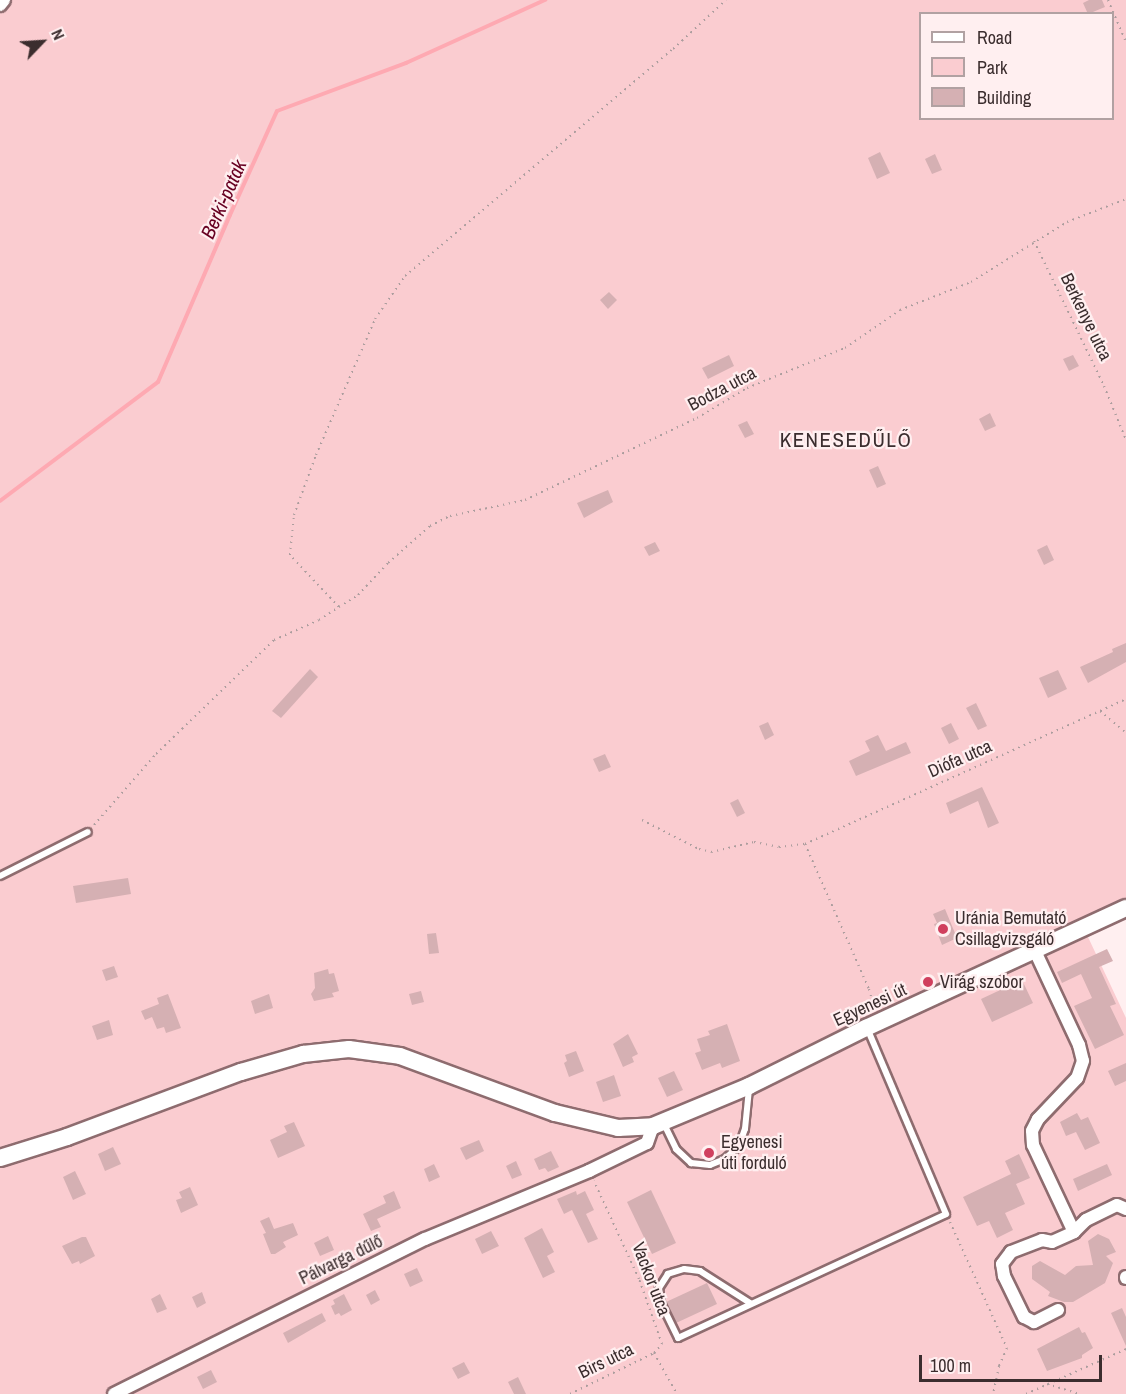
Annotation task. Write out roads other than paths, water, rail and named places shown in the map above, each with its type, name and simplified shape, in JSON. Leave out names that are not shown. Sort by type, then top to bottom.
[{"type":"street","points":[[0,4],[4,0]]},
{"type":"street","name":"Egyenesi út","points":[[658,1124],[749,1086],[872,1025],[1126,908]]},
{"type":"street","points":[[1035,951],[1079,1045],[1083,1060],[1077,1078],[1038,1119],[1032,1131],[1033,1144],[1074,1232]]},
{"type":"street","points":[[0,1158],[67,1137],[241,1072],[303,1054],[349,1049],[400,1056],[576,1118],[618,1128],[658,1124]]},
{"type":"street","name":"Pálvarga dűlő","points":[[114,1394],[425,1239],[589,1171],[646,1143],[658,1124]]},
{"type":"street","points":[[1058,1310],[1034,1322],[1024,1317],[1004,1276],[1002,1264],[1011,1252],[1042,1240],[1052,1242],[1074,1232],[1086,1220],[1117,1205],[1126,1209]]},
{"type":"lane","points":[[0,876],[88,832]]},
{"type":"lane","points":[[750,1303],[700,1271],[684,1269],[668,1274],[659,1288],[662,1303],[678,1338],[946,1214],[872,1025]]},
{"type":"lane","points":[[658,1124],[676,1149],[691,1164],[710,1165],[725,1159],[739,1146],[745,1129],[749,1086]]},
{"type":"waterway","name":"Berki-patak","points":[[0,501],[158,382],[277,111],[406,63],[545,0]]},
{"type":"place","name":"Uránia Bemutató Csillagvizsgáló","points":[[943,929]]},
{"type":"place","name":"Virág szobor","points":[[928,982]]},
{"type":"place","name":"Egyenesi úti forduló","points":[[709,1153]]},
{"type":"district","name":"KENESEDŰLŐ","points":[[846,440]]}]
